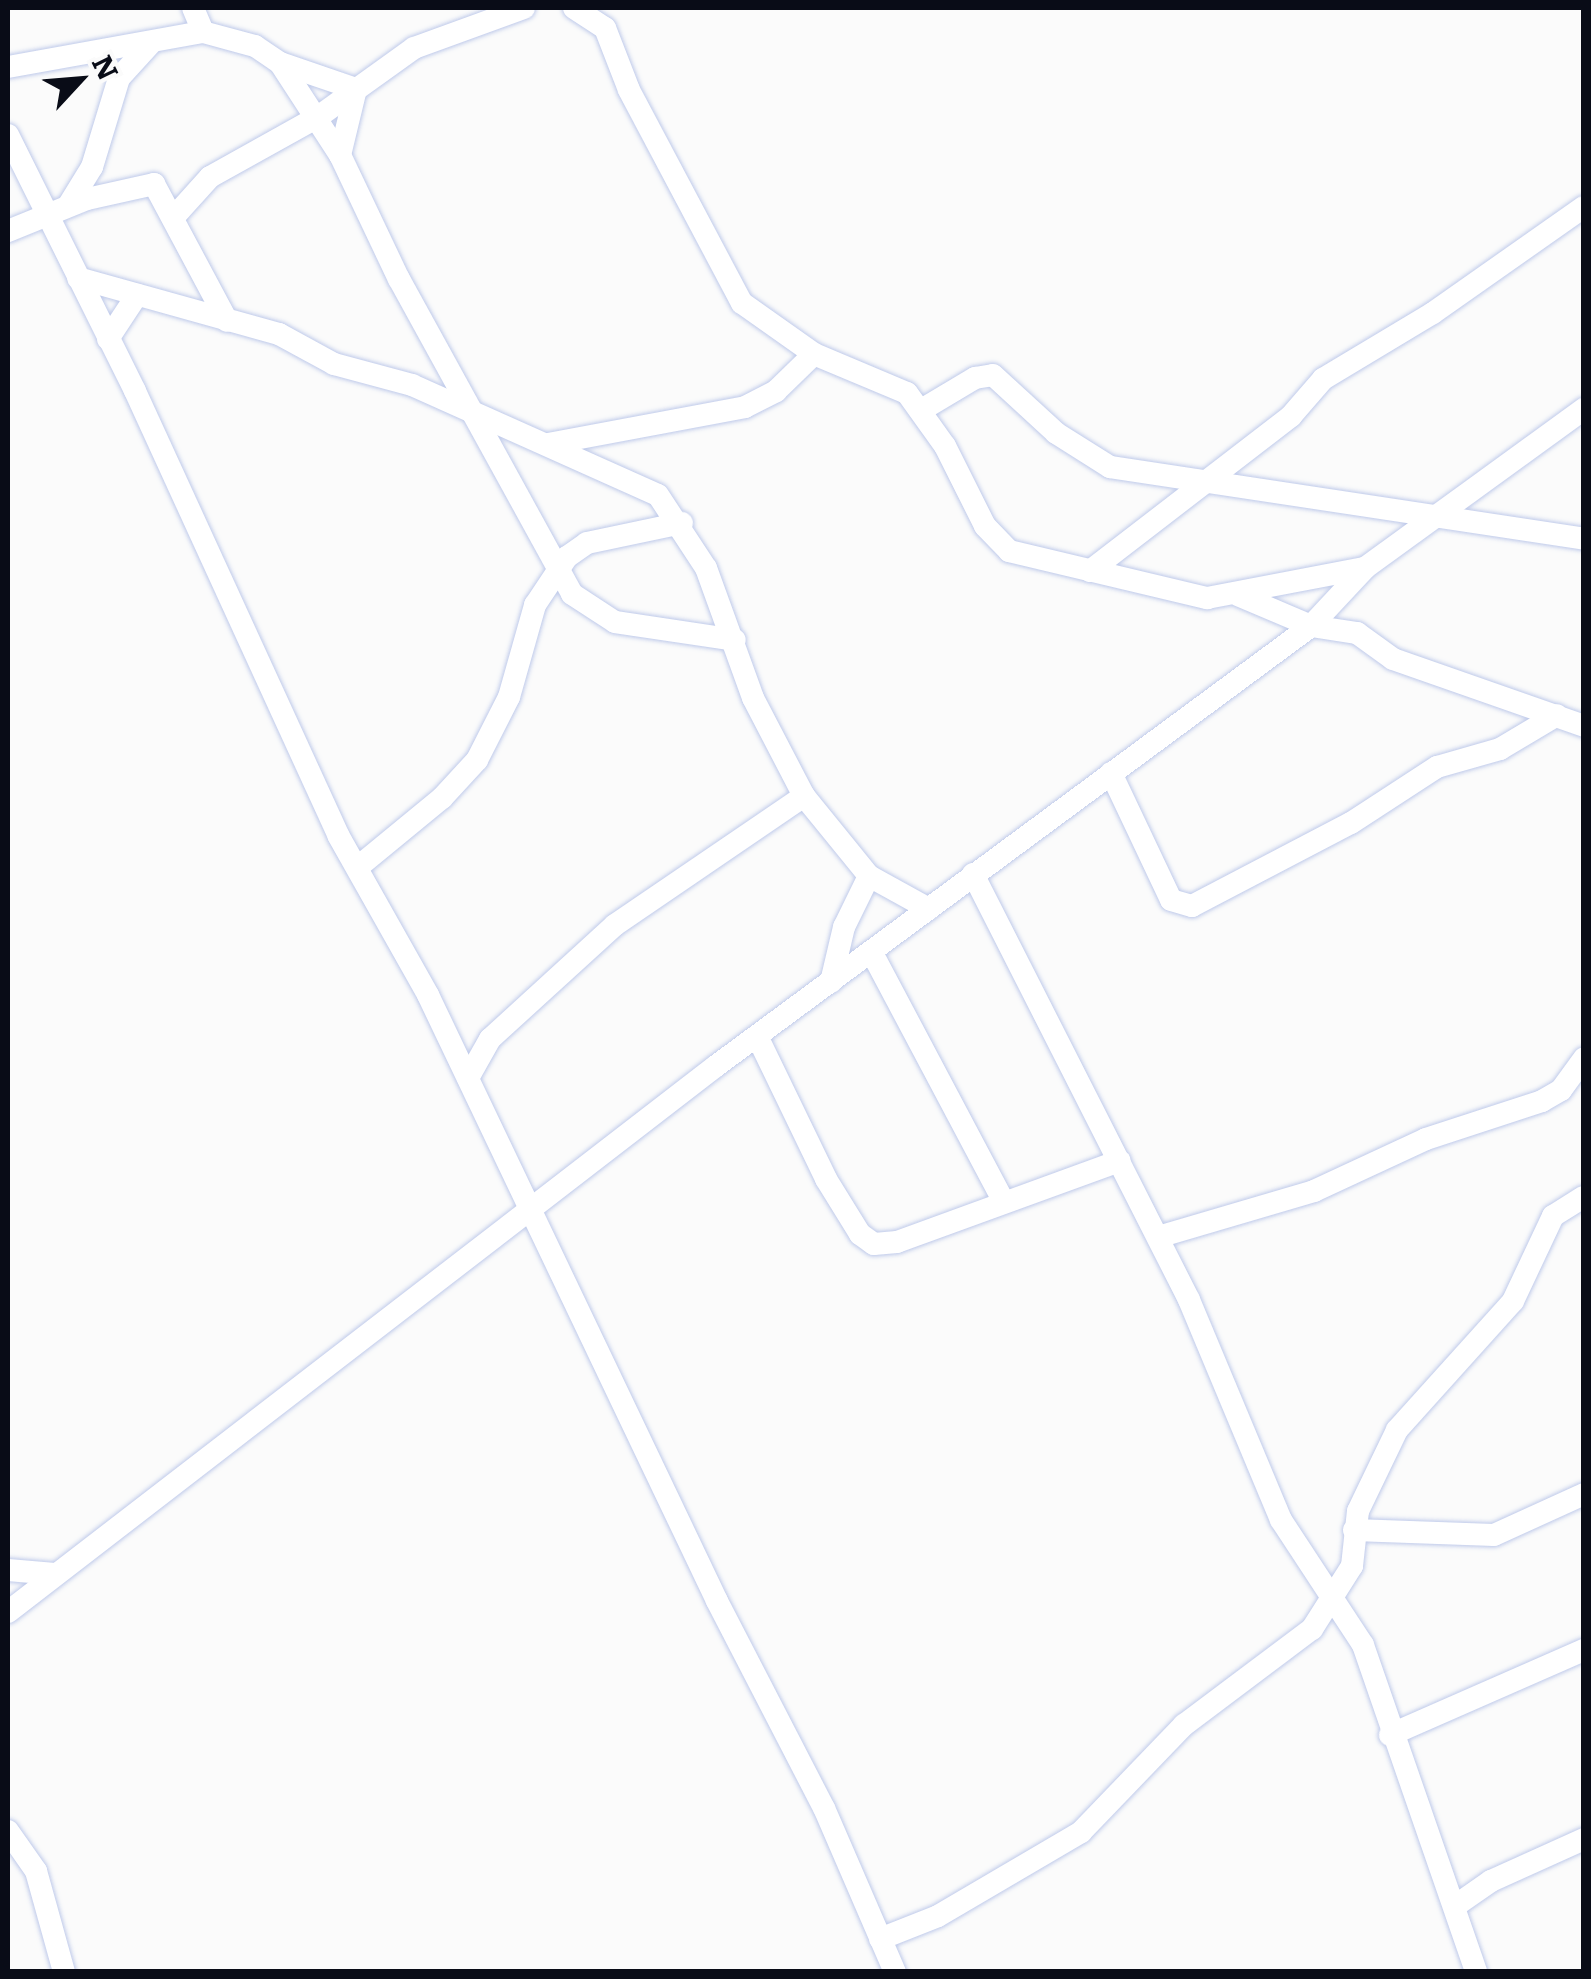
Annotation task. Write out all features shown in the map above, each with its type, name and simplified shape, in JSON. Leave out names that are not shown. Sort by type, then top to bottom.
[{"type":"street","points":[[193,8],[202,32]]},
{"type":"street","points":[[438,35],[453,8]]},
{"type":"street","points":[[173,218],[210,177],[318,116],[438,35],[515,8]]},
{"type":"street","points":[[574,8],[605,28],[629,90],[742,303],[814,354],[906,393],[923,408],[997,542],[1009,552],[1182,596],[1238,595],[1365,568]]},
{"type":"street","points":[[8,68],[202,32],[255,46],[280,63],[356,89]]},
{"type":"street","points":[[58,210],[92,166],[119,78],[151,44]]},
{"type":"street","points":[[280,63],[340,155],[471,414],[572,594],[595,613],[656,632],[735,640]]},
{"type":"street","points":[[340,155],[356,89]]},
{"type":"street","points":[[8,135],[58,210],[78,278],[358,867],[468,1078],[824,1808],[895,1972]]},
{"type":"street","points":[[8,231],[145,182],[160,192],[227,321]]},
{"type":"street","points":[[1090,571],[1292,416],[1322,378],[1432,313],[1584,206]]},
{"type":"street","points":[[78,278],[279,334],[334,364],[398,380],[658,496],[682,523],[735,640],[753,698],[804,796],[869,876],[929,910]]},
{"type":"street","points":[[108,339],[137,295]]},
{"type":"street","points":[[548,444],[745,407],[776,392],[814,354]]},
{"type":"street","points":[[923,408],[975,378],[994,375],[1056,433],[1110,467],[1433,520],[1584,539]]},
{"type":"street","points":[[8,1612],[757,1036],[1311,626],[1365,568],[1584,410]]},
{"type":"street","points":[[358,867],[442,798],[477,760],[509,697],[528,621],[558,567],[587,544],[682,523]]},
{"type":"street","points":[[1238,595],[1311,626],[1358,633],[1393,659],[1567,715],[1584,726]]},
{"type":"street","points":[[1111,772],[1171,900],[1192,906],[1351,823],[1437,767],[1500,749],[1567,715]]},
{"type":"street","points":[[468,1078],[490,1039],[616,925],[804,796]]},
{"type":"street","points":[[973,874],[1158,1237],[1281,1520],[1363,1645],[1390,1735],[1476,1972]]},
{"type":"street","points":[[831,982],[844,926],[869,876]]},
{"type":"street","points":[[872,953],[1004,1202]]},
{"type":"street","points":[[757,1036],[860,1234],[874,1244],[897,1242],[1120,1161]]},
{"type":"street","points":[[1158,1237],[1314,1191],[1426,1139],[1542,1101],[1561,1090],[1584,1058]]},
{"type":"street","points":[[880,1938],[956,1907],[1081,1832],[1184,1725],[1295,1644],[1334,1602],[1352,1566],[1354,1530],[1397,1430],[1513,1301],[1553,1216],[1584,1198]]},
{"type":"street","points":[[1354,1530],[1494,1535],[1584,1494]]},
{"type":"street","points":[[8,1570],[55,1574]]},
{"type":"street","points":[[1390,1735],[1584,1650]]},
{"type":"street","points":[[8,1831],[36,1871],[64,1972]]},
{"type":"street","points":[[1455,1906],[1491,1880],[1584,1839]]}]
